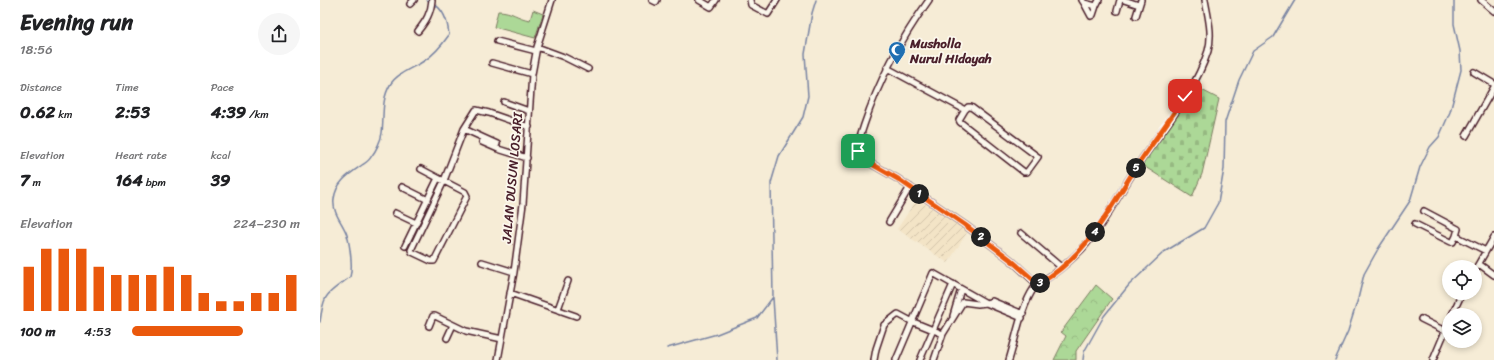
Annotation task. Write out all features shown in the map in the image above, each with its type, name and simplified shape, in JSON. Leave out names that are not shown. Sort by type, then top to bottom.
[{"type":"street","points":[[418,31],[428,17],[432,0]]},
{"type":"street","name":"JALAN DUSUN LOSARI","points":[[498,360],[514,272],[523,204],[532,74],[536,49],[552,0]]},
{"type":"street","points":[[652,0],[656,2],[657,0]]},
{"type":"street","points":[[699,0],[712,7],[716,0]]},
{"type":"street","points":[[750,0],[751,5],[768,14],[777,0]]},
{"type":"street","points":[[929,0],[901,41],[887,68],[871,105],[860,140],[859,154],[863,159],[888,173],[965,225],[1011,260],[1038,284]]},
{"type":"street","points":[[1083,2],[1091,16],[1093,15],[1099,0]]},
{"type":"street","points":[[1117,11],[1120,0]]},
{"type":"street","points":[[1124,0],[1140,2],[1136,16]]},
{"type":"street","points":[[1009,360],[1022,316],[1031,295],[1038,284],[1062,268],[1094,234],[1197,76],[1208,51],[1210,40],[1210,23],[1205,0]]},
{"type":"street","points":[[1481,0],[1494,11]]},
{"type":"street","points":[[1083,2],[1096,6]]},
{"type":"street","points":[[497,42],[536,49],[564,57],[588,69]]},
{"type":"street","points":[[492,63],[532,74]]},
{"type":"street","points":[[887,68],[965,110]]},
{"type":"street","points":[[1466,136],[1494,85],[1474,72]]},
{"type":"street","points":[[504,102],[529,111]]},
{"type":"street","points":[[968,107],[971,107],[1038,157],[1027,172],[1024,172],[960,122],[959,120],[965,110],[968,107]]},
{"type":"street","points":[[421,169],[438,178],[444,181],[465,192],[467,196],[433,261],[411,251],[444,181],[464,130],[476,110],[529,127]]},
{"type":"street","points":[[464,130],[498,144]]},
{"type":"street","points":[[482,142],[498,149],[527,158]]},
{"type":"street","points":[[405,246],[438,178]]},
{"type":"street","points":[[402,187],[428,200]]},
{"type":"street","points":[[889,222],[910,188]]},
{"type":"street","points":[[1415,224],[1453,242],[1458,229],[1424,211]]},
{"type":"street","points":[[394,212],[416,223]]},
{"type":"street","points":[[1021,233],[1062,268]]},
{"type":"street","points":[[1456,236],[1486,251]]},
{"type":"street","points":[[1481,260],[1494,237]]},
{"type":"street","points":[[482,262],[514,272]]},
{"type":"street","points":[[1482,266],[1494,275]]},
{"type":"street","points":[[896,360],[933,273],[986,303]]},
{"type":"street","points":[[558,309],[568,281]]},
{"type":"street","points":[[920,360],[953,284]]},
{"type":"street","points":[[951,322],[961,289]]},
{"type":"street","points":[[510,293],[576,316]]},
{"type":"street","points":[[956,304],[963,302],[978,304],[992,301],[1022,316]]},
{"type":"street","points":[[934,360],[943,334],[963,302]]},
{"type":"street","points":[[874,360],[884,325],[898,314],[943,334]]},
{"type":"street","points":[[429,326],[434,316],[466,331],[502,339]]},
{"type":"street","points":[[1421,319],[1442,330]]},
{"type":"street","points":[[448,338],[453,325]]},
{"type":"street","points":[[1433,360],[1442,338]]},
{"type":"shaded area","points":[[917,199],[968,231],[948,263],[897,229]]},
{"type":"green space","points":[[533,10],[543,14],[535,38],[494,27],[498,11],[507,12],[530,20]]},
{"type":"green space","points":[[1194,86],[1219,99],[1202,174],[1192,197],[1142,165]]},
{"type":"green space","points":[[1096,285],[1112,299],[1076,351],[1076,360],[1054,360],[1066,336],[1061,332]]},
{"type":"waterway","points":[[427,0],[431,2]]},
{"type":"waterway","points":[[667,348],[717,334],[757,318],[773,297],[771,183],[779,156],[803,117],[808,96],[805,54],[812,13],[816,0]]},
{"type":"waterway","points":[[1083,360],[1084,352],[1104,316],[1129,285],[1164,252],[1204,228],[1218,203],[1224,169],[1225,122],[1239,80],[1253,51],[1273,37],[1295,0]]},
{"type":"waterway","points":[[1335,360],[1348,331],[1364,274],[1378,249],[1410,201],[1420,167],[1430,147],[1439,137],[1450,112],[1461,70],[1460,51],[1454,24],[1454,0]]},
{"type":"waterway","points":[[320,322],[325,299],[331,291],[350,277],[351,273],[349,245],[347,235],[335,209],[335,193],[340,183],[352,172],[368,161],[373,155],[381,136],[385,97],[390,85],[401,74],[432,55],[449,35],[445,18],[434,4]]},
{"type":"waterway","points":[[773,298],[777,360]]},
{"type":"place","name":"Musholla Nurul Hidayah","points":[[897,65]]},
{"type":"route","points":[[858,151],[860,157],[898,179],[965,225],[1011,260],[1038,284],[1062,268],[1094,234],[1118,195],[1185,96]]}]
